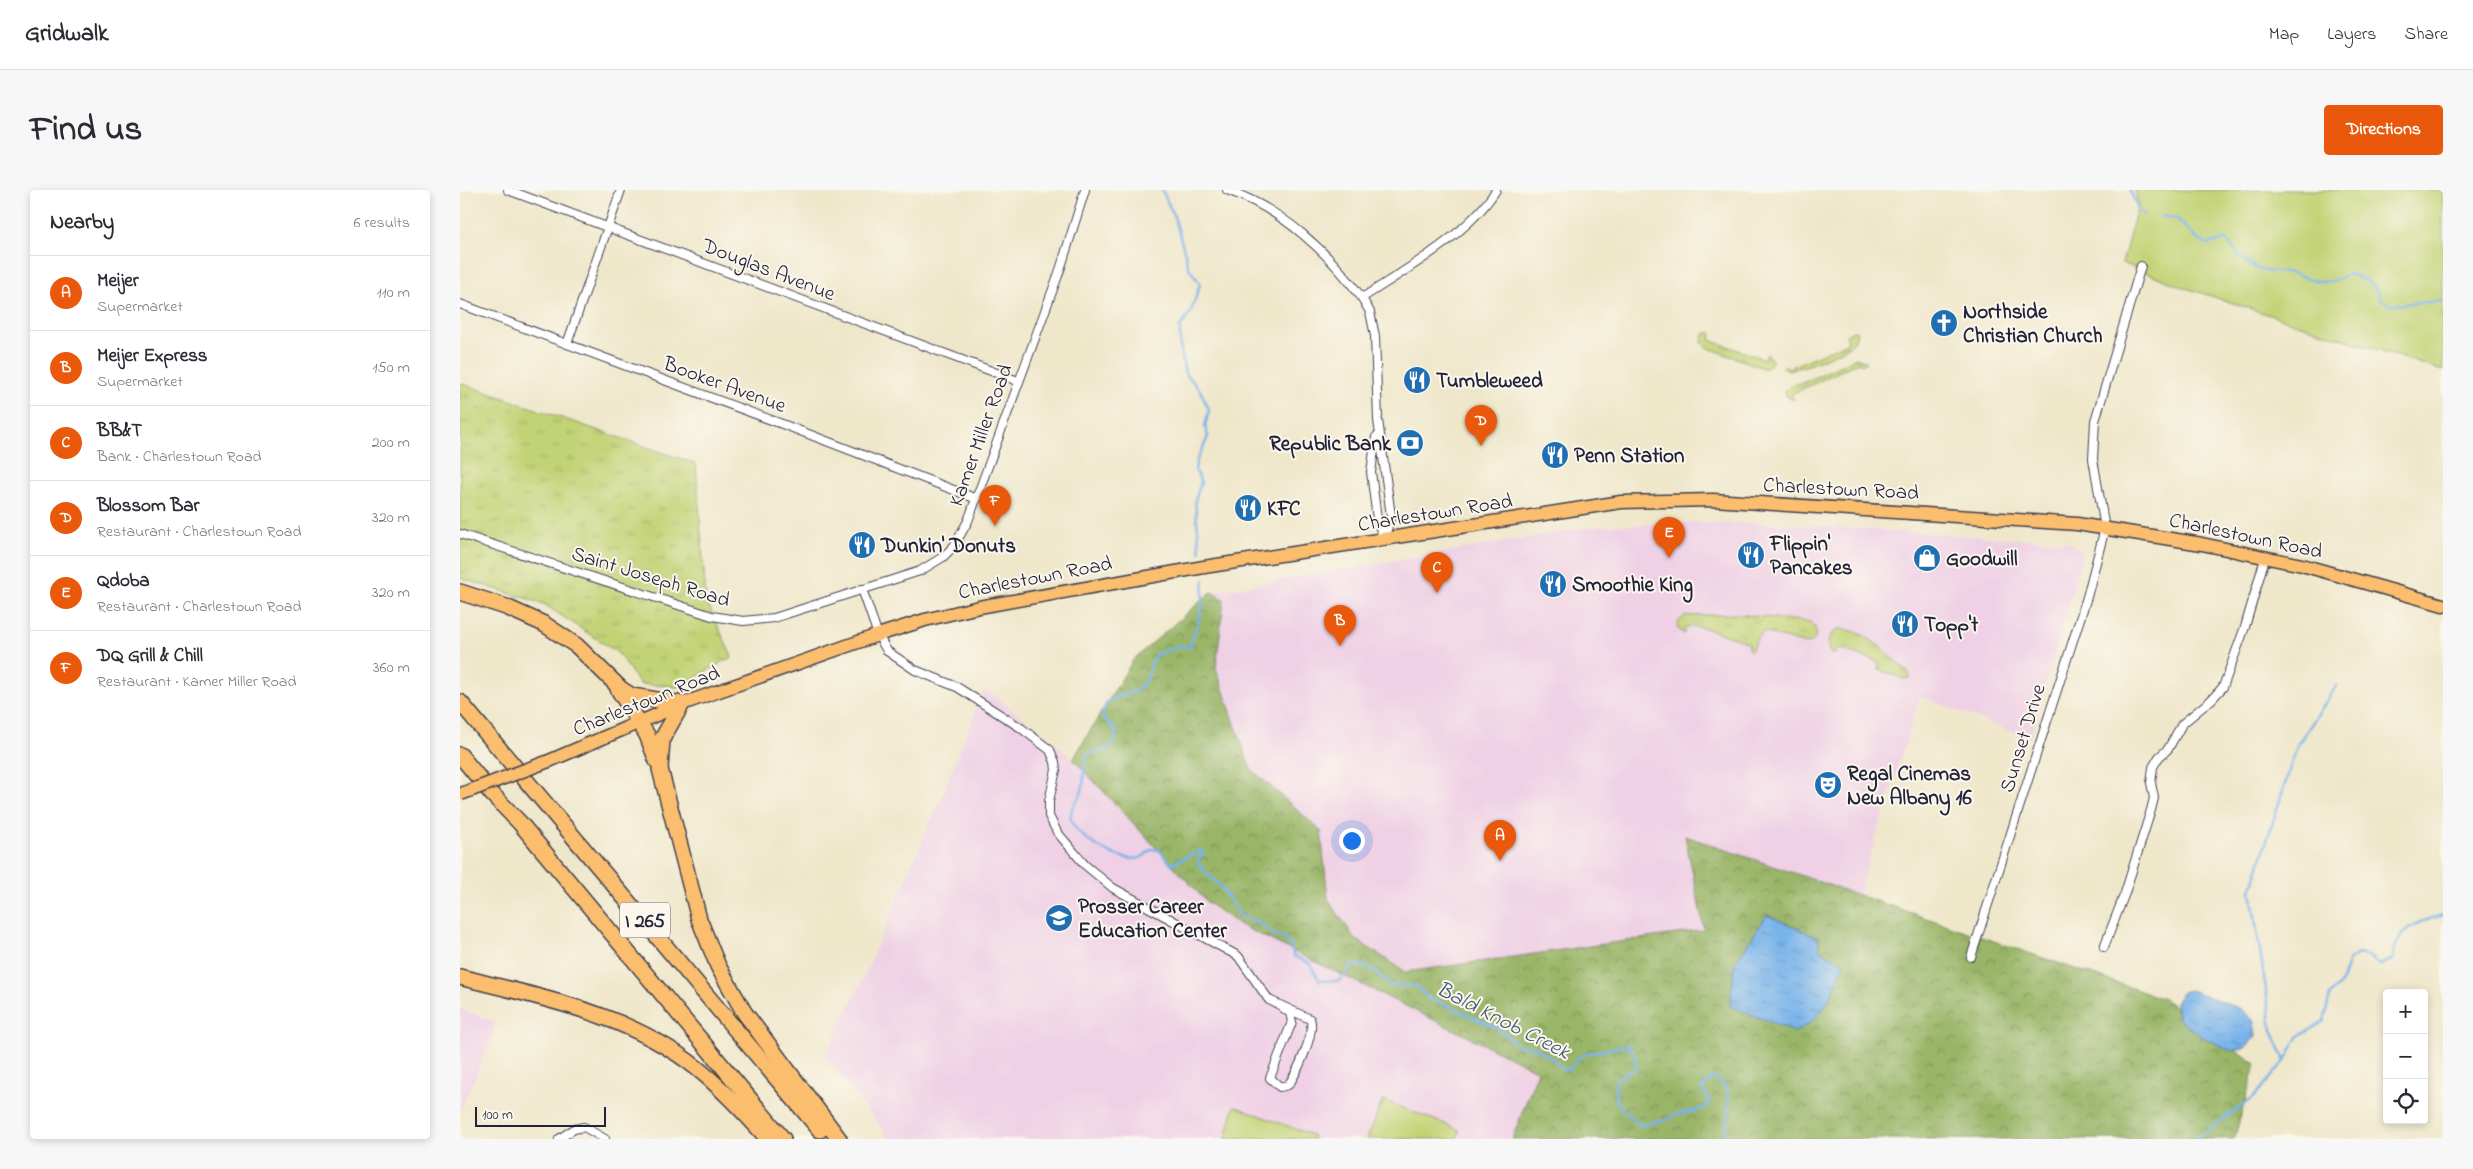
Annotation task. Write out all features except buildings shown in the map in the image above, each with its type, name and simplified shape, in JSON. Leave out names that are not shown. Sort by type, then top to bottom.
[{"type":"highway","points":[[460,592],[506,607],[544,624],[576,646],[613,682],[632,696],[682,704],[662,739],[660,769]]},
{"type":"highway","points":[[613,682],[647,735],[660,769],[692,896],[718,966],[744,1012],[839,1139]]},
{"type":"highway","name":"I 265","points":[[460,702],[828,1139]]},
{"type":"highway","name":"I 265","points":[[460,755],[492,794],[525,829],[783,1139]]},
{"type":"highway","points":[[460,977],[582,1008],[614,1020],[652,1039],[697,1068],[718,1085],[768,1139]]},
{"type":"main road","name":"Charlestown Road","points":[[460,794],[549,761],[682,704],[925,620],[1008,600],[1204,567],[1621,502],[1713,500],[1986,517],[2105,528],[2265,558],[2362,580],[2443,604]]},
{"type":"street","name":"Douglas Avenue","points":[[508,190],[1018,381]]},
{"type":"street","points":[[567,344],[622,190]]},
{"type":"street","name":"Kamer Miller Road","points":[[862,589],[920,571],[943,557],[961,534],[977,499],[1018,381],[1060,270],[1085,190]]},
{"type":"street","points":[[1227,190],[1243,196],[1298,228],[1362,298],[1370,312],[1376,336],[1378,425],[1391,516],[1384,540]]},
{"type":"street","points":[[1362,298],[1449,238],[1479,212],[1496,190]]},
{"type":"street","points":[[2105,528],[2093,459],[2095,420],[2141,266]]},
{"type":"street","name":"Booker Avenue","points":[[460,304],[977,499]]},
{"type":"street","points":[[1378,425],[1370,472],[1377,519],[1384,540]]},
{"type":"street","name":"Sunset Drive","points":[[1971,957],[2086,597],[2105,528]]},
{"type":"street","name":"Saint Joseph Road","points":[[460,534],[727,620],[759,620],[789,615],[862,589]]},
{"type":"street","points":[[2104,947],[2125,894],[2151,810],[2154,798],[2151,783],[2153,768],[2168,749],[2182,724],[2211,700],[2222,687],[2244,627],[2265,558]]},
{"type":"street","points":[[862,589],[878,635],[887,651],[904,664],[957,688],[1044,744],[1053,756],[1056,770],[1049,801],[1050,816],[1057,832],[1085,865],[1113,888],[1238,956],[1269,1000],[1290,1013],[1292,1022],[1270,1078],[1280,1087],[1291,1082],[1312,1028],[1312,1023],[1307,1016],[1283,1008]]},
{"type":"street","points":[[559,1139],[574,1129],[584,1127],[605,1139]]},
{"type":"shaded area","points":[[1690,522],[1783,524],[2069,542],[2078,548],[2082,557],[2030,739],[1920,696],[1858,895],[1685,836],[1704,930],[1406,972],[1355,939],[1328,899],[1321,831],[1250,768],[1216,668],[1224,600],[1211,592],[1591,527]]},
{"type":"shaded area","name":"Prosser Career Education Center","points":[[984,689],[1047,736],[1073,759],[1207,902],[1220,913],[1238,924],[1538,1071],[1512,1139],[890,1139],[825,1056],[865,974],[943,793]]},
{"type":"shaded area","points":[[460,1009],[495,1022],[491,1040],[460,1111]]},
{"type":"green space","points":[[2135,190],[2443,190],[2443,371],[2180,286],[2122,263],[2138,205]]},
{"type":"green space","points":[[1853,331],[1857,332],[1855,340],[1844,349],[1806,366],[1789,370],[1783,369],[1784,366],[1789,368],[1846,343],[1848,340],[1846,335]]},
{"type":"green space","points":[[1710,332],[1712,334],[1710,340],[1764,359],[1767,353],[1773,362],[1767,368],[1763,368],[1706,347],[1702,343],[1704,334]]},
{"type":"green space","points":[[1856,358],[1867,362],[1862,365],[1859,362],[1792,394],[1794,400],[1787,397],[1785,391],[1791,385],[1805,382]]},
{"type":"green space","points":[[460,383],[696,464],[706,600],[732,657],[678,687],[640,684],[618,653],[544,604],[460,578]]},
{"type":"green space","points":[[1211,592],[1224,599],[1216,668],[1250,768],[1321,831],[1328,899],[1355,939],[1406,972],[1704,930],[1685,836],[2164,999],[2256,1064],[2234,1139],[1512,1139],[1538,1071],[1238,924],[1207,902],[1073,759],[1133,660]]},
{"type":"green space","points":[[1737,614],[1810,622],[1815,627],[1816,636],[1812,642],[1806,644],[1763,632],[1758,637],[1751,651],[1748,649],[1749,643],[1702,627],[1685,627],[1684,634],[1677,628],[1678,622],[1685,616]]},
{"type":"green space","points":[[1838,629],[1859,633],[1868,638],[1909,673],[1910,677],[1905,679],[1879,670],[1879,662],[1838,648],[1835,654],[1831,654],[1828,643],[1832,633]]},
{"type":"green space","points":[[1383,1100],[1460,1130],[1456,1139],[1367,1139]]},
{"type":"green space","points":[[1234,1106],[1312,1135],[1314,1139],[1226,1139]]},
{"type":"water","points":[[1767,915],[1818,937],[1820,950],[1844,964],[1827,1004],[1806,1026],[1795,1032],[1730,1006],[1734,964]]},
{"type":"water","points":[[2190,990],[2241,1009],[2254,1021],[2256,1036],[2245,1048],[2231,1051],[2206,1039],[2179,1020],[2175,1002],[2183,992]]},
{"type":"waterway","name":"Bald Knob Creek","points":[[1162,190],[1175,219],[1189,268],[1200,284],[1191,312],[1180,327],[1180,346],[1185,373],[1200,390],[1209,410],[1205,426],[1208,437],[1197,460],[1195,470],[1201,482],[1195,501],[1200,552]]},
{"type":"waterway","points":[[2130,190],[2139,211],[2144,215]]},
{"type":"waterway","points":[[2160,216],[2176,218],[2197,239],[2207,244],[2226,240],[2246,261],[2264,271],[2285,272],[2323,282],[2338,279],[2348,274],[2369,282],[2379,294],[2381,300],[2391,305],[2443,301]]},
{"type":"waterway","name":"Bald Knob Creek","points":[[1204,580],[1202,608],[1190,647],[1180,646],[1156,654],[1142,685],[1133,692],[1110,700],[1106,704],[1103,718],[1116,730],[1114,744],[1104,750],[1089,754],[1084,767],[1081,795],[1072,808],[1070,816],[1075,827],[1082,835],[1102,849],[1124,858],[1134,859],[1142,857],[1151,849],[1159,850],[1171,864],[1201,850],[1203,854],[1198,860],[1200,866],[1222,888],[1240,916],[1260,923],[1275,935],[1283,937],[1290,944],[1294,956],[1309,963],[1319,980],[1336,981],[1342,978],[1352,965],[1364,966],[1382,977],[1390,985],[1417,986],[1430,1000],[1439,1002],[1497,1028],[1519,1046],[1535,1047],[1556,1062],[1563,1070],[1570,1069],[1577,1059],[1585,1054],[1628,1045],[1635,1057],[1637,1067],[1616,1080],[1616,1096],[1621,1108],[1642,1126],[1656,1121],[1664,1121],[1677,1114],[1695,1111],[1708,1105],[1709,1099],[1701,1089],[1712,1078],[1720,1082],[1728,1095],[1729,1103],[1724,1139]]},
{"type":"waterway","points":[[2285,1061],[2272,1030],[2251,891],[2297,746],[2337,685]]},
{"type":"waterway","points":[[2196,1139],[2255,1096],[2285,1061],[2298,1037],[2324,1021],[2330,995],[2341,983],[2349,960],[2358,954],[2368,956],[2380,965],[2393,959],[2398,940],[2403,933],[2424,920],[2443,915]]},
{"type":"place","name":"Northside Christian Church","points":[[1944,323]]},
{"type":"place","name":"Tumbleweed","points":[[1417,380]]},
{"type":"place","name":"Republic Bank","points":[[1410,443]]},
{"type":"place","name":"Blossom Bar","points":[[1481,446]]},
{"type":"place","name":"Penn Station","points":[[1555,455]]},
{"type":"place","name":"KFC","points":[[1248,508]]},
{"type":"place","name":"DQ Grill & Chill","points":[[995,526]]},
{"type":"place","name":"Dunkin' Donuts","points":[[862,545]]},
{"type":"place","name":"Flippin' Pancakes","points":[[1751,555]]},
{"type":"place","name":"Qdoba","points":[[1669,558]]},
{"type":"place","name":"Goodwill","points":[[1927,558]]},
{"type":"place","name":"Smoothie King","points":[[1553,584]]},
{"type":"place","name":"BB&T","points":[[1437,593]]},
{"type":"place","name":"Topp't","points":[[1905,624]]},
{"type":"place","name":"Meijer Express","points":[[1340,646]]},
{"type":"place","name":"Regal Cinemas New Albany 16","points":[[1828,785]]},
{"type":"place","name":"Meijer","points":[[1500,861]]},
{"type":"place","name":"Prosser Career Education Center","points":[[1059,918]]}]
